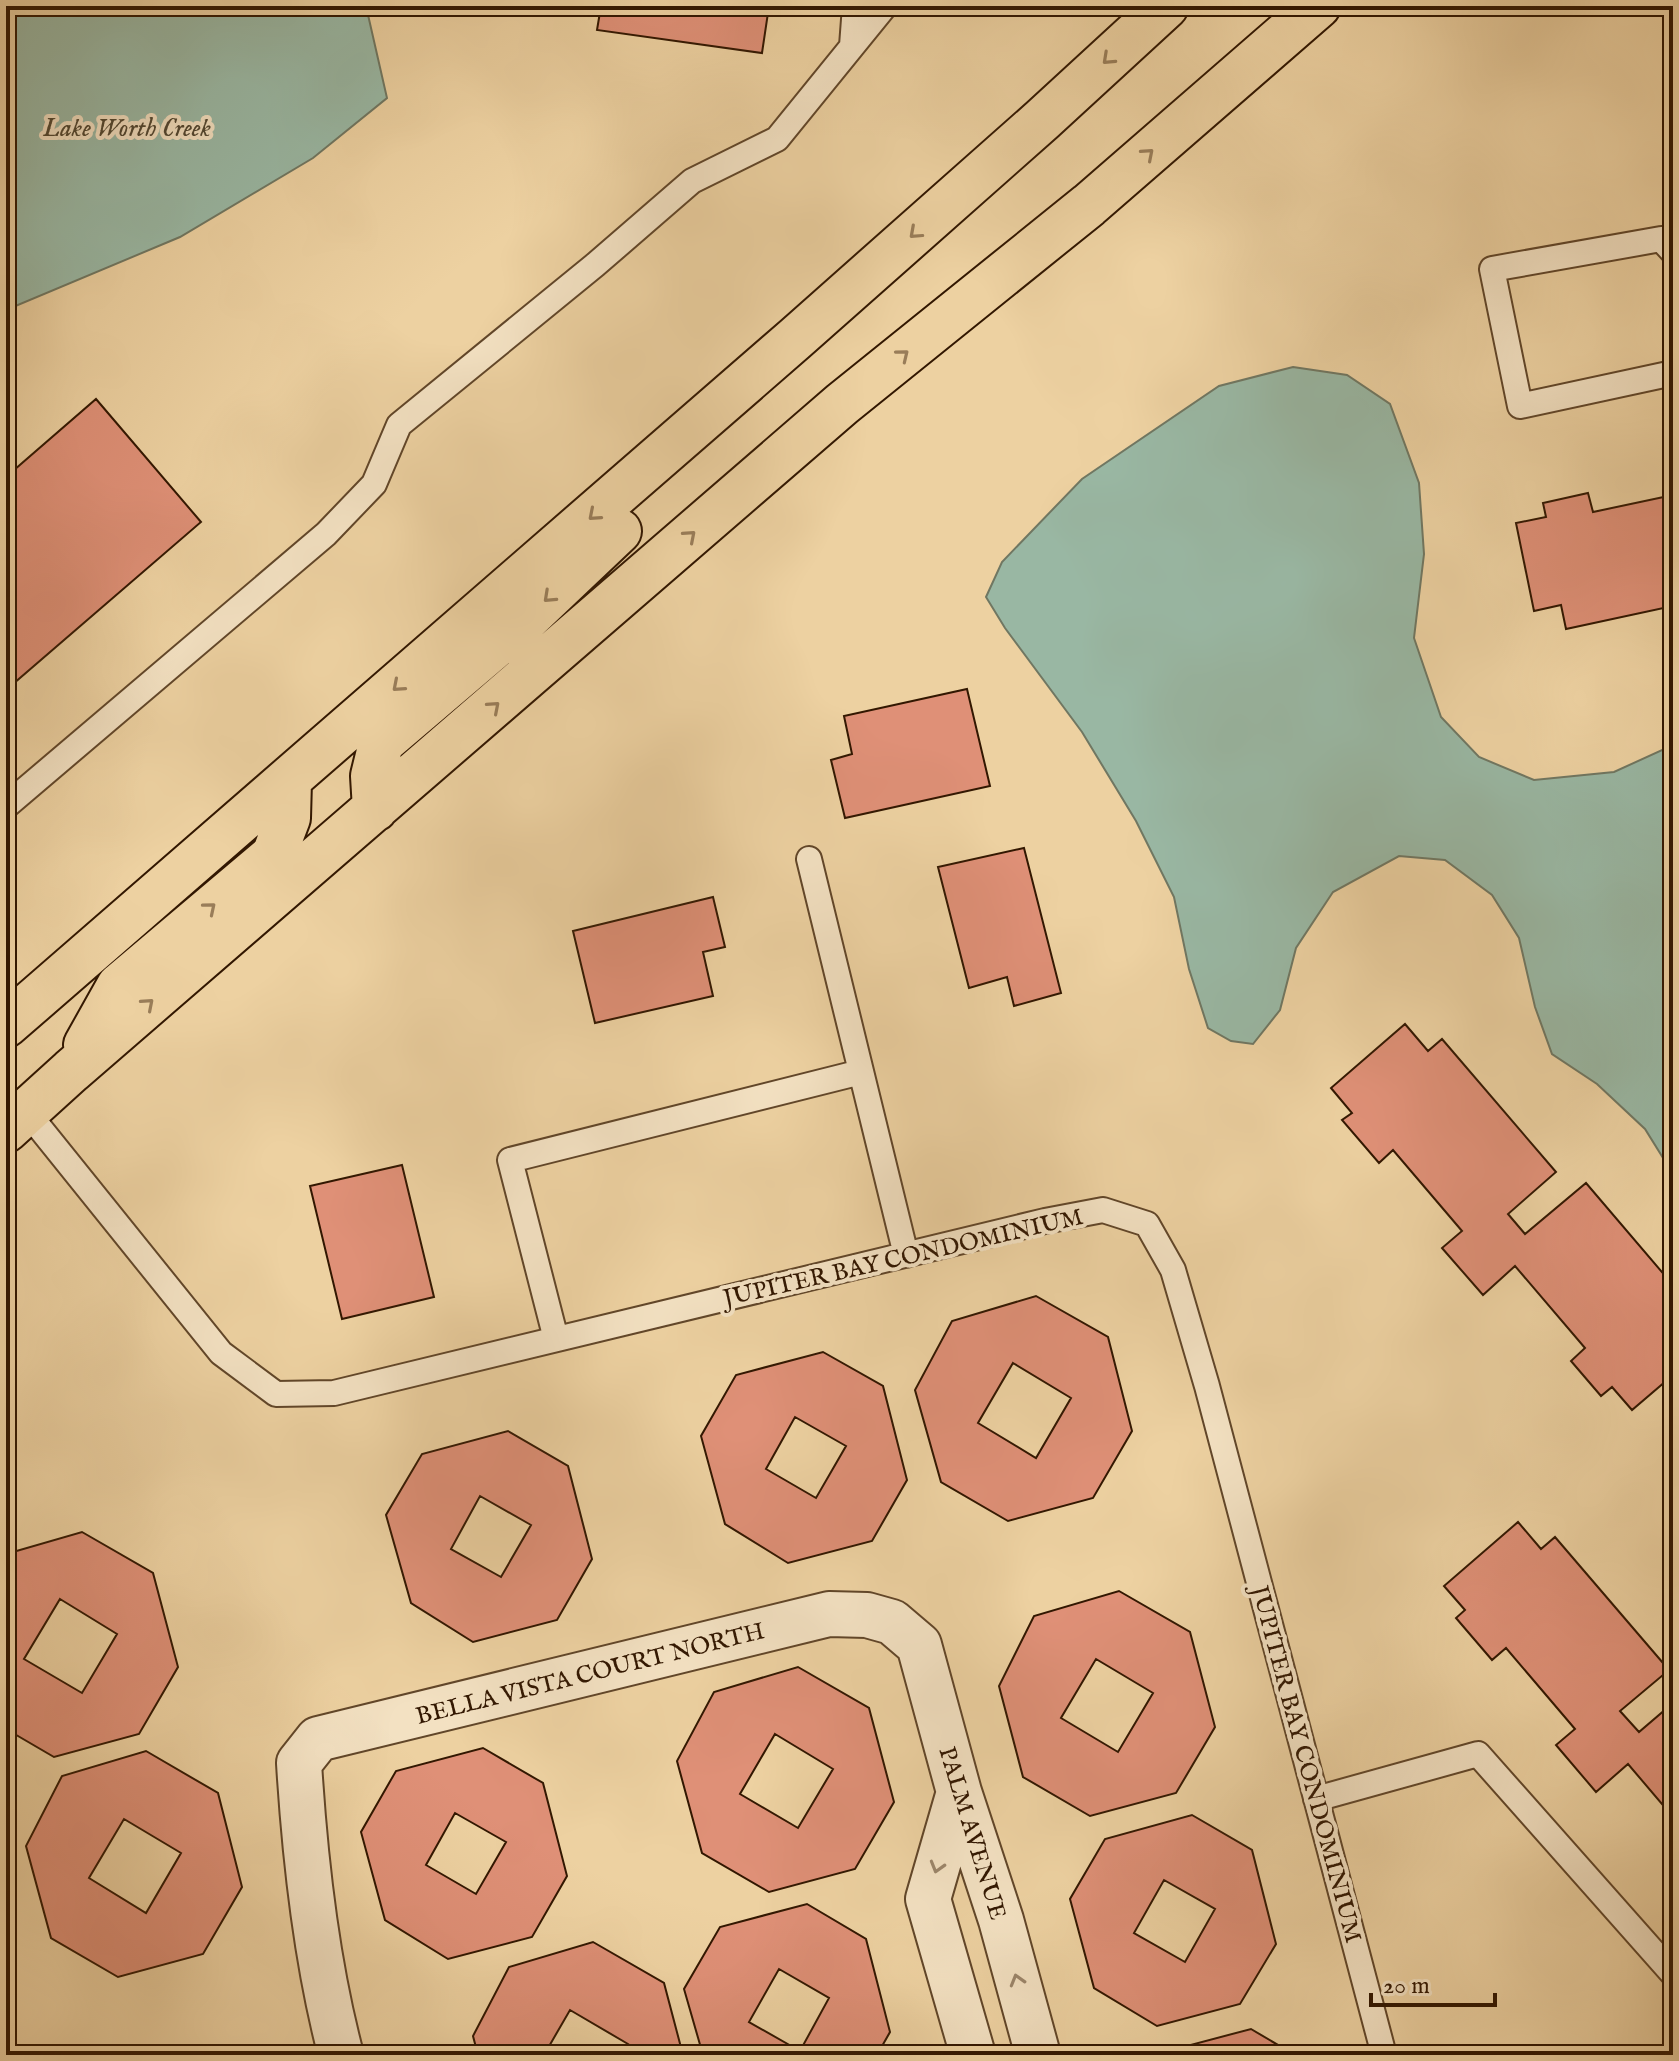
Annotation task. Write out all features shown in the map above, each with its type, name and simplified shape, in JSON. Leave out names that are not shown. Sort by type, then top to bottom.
[{"type":"main road","points":[[6,1025],[796,338],[1166,6]]},
{"type":"main road","points":[[16,1121],[842,404],[1089,205],[1318,6]]},
{"type":"main road","points":[[375,809],[373,776],[381,743],[523,622],[696,460],[796,338]]},
{"type":"main road","points":[[71,1071],[119,986],[274,855],[288,818],[289,781]]},
{"type":"street","name":"BELLA VISTA COURT NORTH","points":[[341,2055],[327,2000],[303,1821],[299,1763],[318,1739],[829,1614],[867,1615],[892,1622]]},
{"type":"street","name":"PALM AVENUE","points":[[892,1622],[919,1645],[959,1792],[1001,1920],[1038,2055]]},
{"type":"street","points":[[959,1792],[928,1899],[973,2055]]},
{"type":"lane","points":[[852,46],[855,6]]},
{"type":"lane","points":[[6,806],[326,534],[374,484],[399,425],[595,265],[692,181],[777,139],[885,6]]},
{"type":"lane","points":[[1673,252],[1661,239],[1492,269],[1520,406],[1673,373]]},
{"type":"lane","points":[[809,859],[906,1255]]},
{"type":"lane","points":[[556,1339],[510,1160],[861,1072]]},
{"type":"lane","name":"JUPITER BAY CONDOMINIUM","points":[[16,1121],[221,1353],[276,1394],[334,1393],[1103,1210],[1147,1224],[1173,1270],[1207,1386],[1384,2055]]},
{"type":"lane","points":[[1316,1799],[1478,1754],[1673,1974]]},
{"type":"water","name":"Lake Worth Creek","points":[[6,6],[366,6],[387,98],[313,158],[180,237],[6,310]]},
{"type":"water","points":[[1293,367],[1347,375],[1390,404],[1419,483],[1424,554],[1414,638],[1441,717],[1479,757],[1534,780],[1614,772],[1673,745],[1673,1174],[1645,1129],[1597,1084],[1552,1054],[1535,1007],[1519,938],[1492,895],[1445,860],[1399,856],[1333,892],[1296,948],[1280,1010],[1253,1044],[1231,1041],[1208,1028],[1189,969],[1174,897],[1136,821],[1082,732],[1005,628],[986,597],[1002,562],[1082,479],[1219,386]]},
{"type":"building","points":[[601,6],[769,6],[762,53],[597,30]]},
{"type":"building","points":[[96,399],[201,522],[6,690],[6,477]]},
{"type":"building","points":[[1588,493],[1593,512],[1673,495],[1673,606],[1566,629],[1561,605],[1534,611],[1516,523],[1546,517],[1543,503]]},
{"type":"building","points":[[967,689],[990,786],[845,818],[831,760],[852,754],[844,716]]},
{"type":"building","points":[[1024,848],[1061,993],[1014,1006],[1007,977],[969,988],[938,867]]},
{"type":"building","points":[[713,897],[725,947],[703,952],[713,996],[595,1023],[573,931]]},
{"type":"building","points":[[1405,1024],[1428,1051],[1442,1039],[1556,1172],[1508,1214],[1525,1234],[1586,1183],[1673,1285],[1673,1375],[1632,1410],[1612,1387],[1601,1396],[1571,1361],[1585,1348],[1515,1266],[1483,1295],[1442,1248],[1462,1231],[1393,1150],[1379,1163],[1342,1120],[1352,1113],[1331,1088]]},
{"type":"building","points":[[402,1165],[434,1297],[342,1319],[310,1186]]},
{"type":"building","points":[[1036,1296],[1108,1337],[1132,1431],[1093,1498],[1008,1521],[941,1482],[915,1390],[952,1321]],"holes":[[[1013,1363],[1071,1398],[1036,1458],[978,1423]]]},
{"type":"building","points":[[823,1352],[883,1386],[907,1480],[872,1541],[788,1563],[725,1524],[701,1436],[736,1375]],"holes":[[[795,1417],[846,1446],[816,1498],[766,1469]]]},
{"type":"building","points":[[508,1431],[568,1466],[592,1559],[557,1620],[473,1642],[411,1603],[386,1515],[422,1454]],"holes":[[[480,1496],[531,1525],[501,1577],[451,1549]]]},
{"type":"building","points":[[1518,1522],[1541,1549],[1555,1537],[1669,1670],[1620,1711],[1639,1732],[1673,1703],[1673,1817],[1628,1764],[1596,1792],[1556,1745],[1575,1729],[1506,1648],[1492,1660],[1456,1618],[1465,1610],[1444,1586]]},
{"type":"building","points":[[82,1532],[153,1573],[178,1667],[139,1734],[54,1757],[6,1729],[6,1554]],"holes":[[[60,1599],[117,1634],[82,1693],[24,1659]]]},
{"type":"building","points":[[1119,1591],[1190,1632],[1215,1727],[1176,1793],[1090,1816],[1023,1777],[999,1686],[1034,1616]],"holes":[[[1096,1659],[1153,1693],[1118,1752],[1061,1718]]]},
{"type":"building","points":[[798,1667],[869,1708],[894,1802],[855,1869],[769,1892],[702,1853],[677,1761],[714,1692]],"holes":[[[775,1734],[833,1769],[798,1828],[740,1794]]]},
{"type":"building","points":[[483,1748],[543,1783],[567,1876],[532,1937],[448,1959],[385,1920],[361,1832],[396,1771]],"holes":[[[455,1813],[506,1842],[476,1894],[426,1865]]]},
{"type":"building","points":[[146,1751],[218,1793],[242,1887],[203,1954],[118,1977],[51,1938],[26,1846],[62,1776]],"holes":[[[124,1819],[181,1853],[146,1913],[89,1878]]]},
{"type":"building","points":[[1192,1815],[1252,1850],[1276,1944],[1240,2004],[1157,2026],[1094,1988],[1070,1899],[1105,1839]],"holes":[[[1164,1880],[1215,1909],[1185,1962],[1134,1933]]]},
{"type":"building","points":[[807,1904],[866,1939],[890,2032],[877,2055],[703,2055],[684,1989],[720,1927]],"holes":[[[779,1969],[829,1998],[800,2051],[749,2022]]]},
{"type":"building","points":[[593,1942],[664,1983],[683,2055],[621,2055],[628,2044],[570,2010],[544,2055],[478,2055],[473,2036],[509,1967]]},
{"type":"building","points":[[1251,2029],[1295,2055],[1163,2055],[1164,2052]]}]
